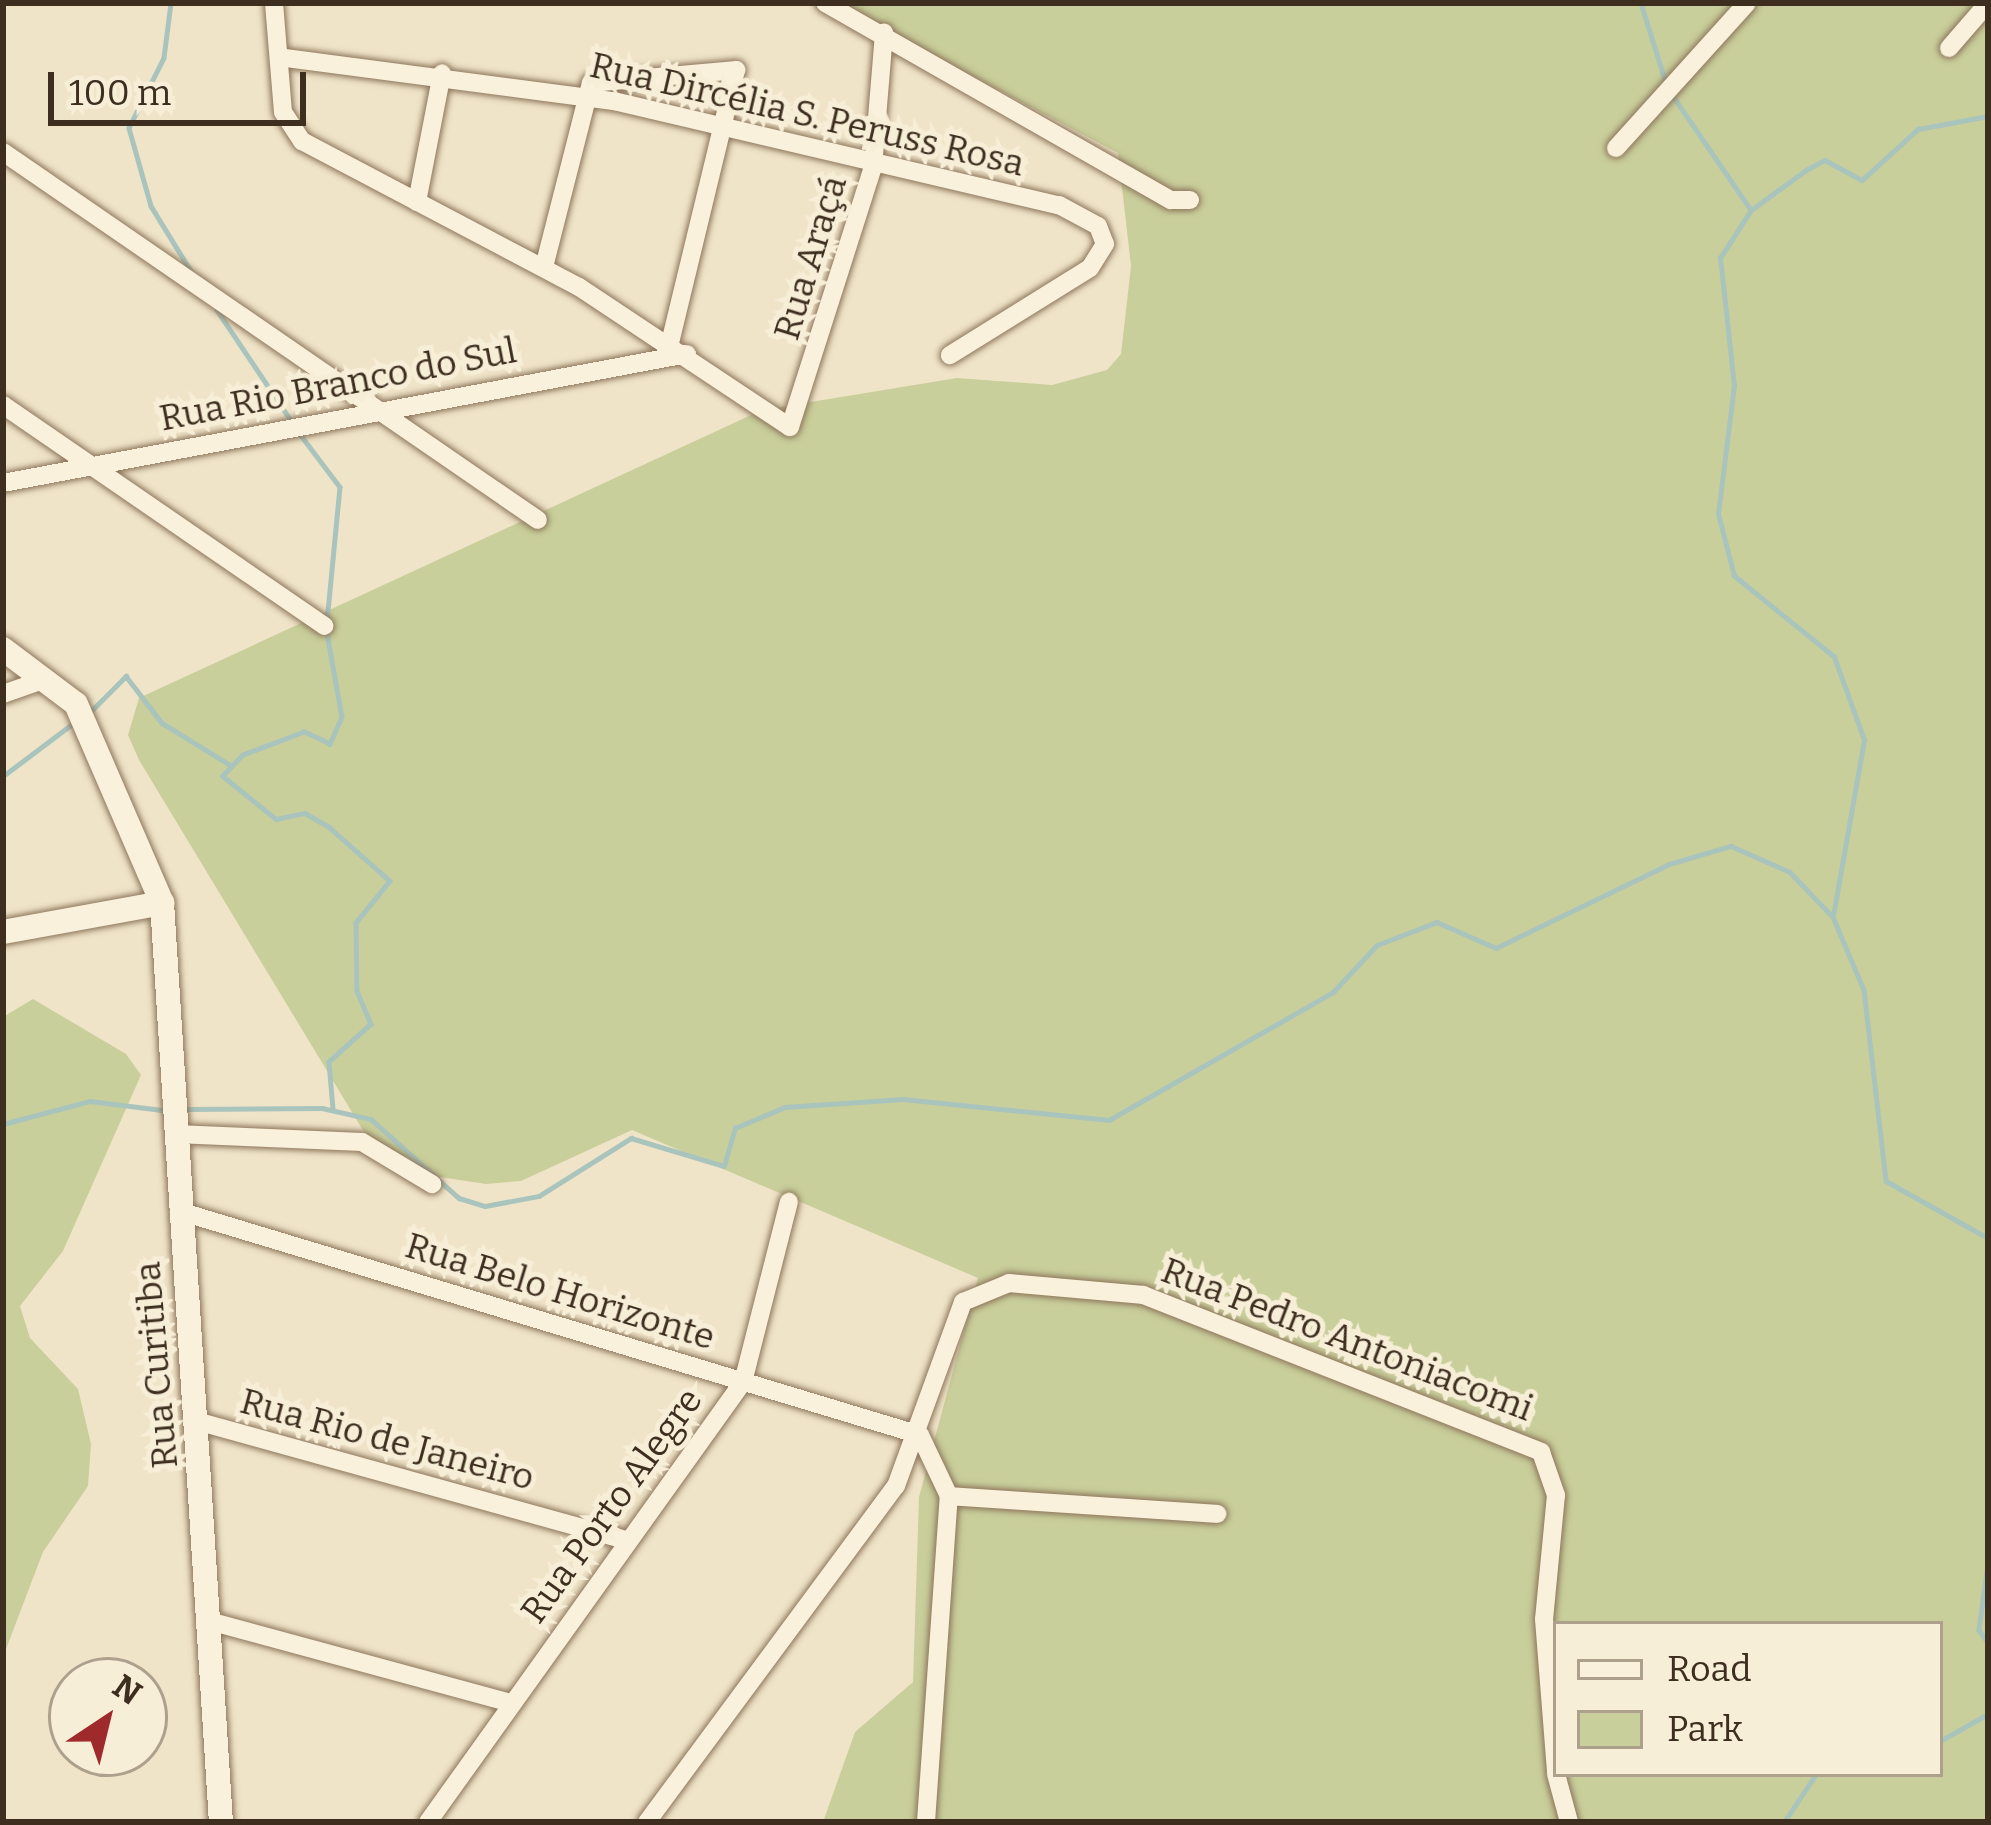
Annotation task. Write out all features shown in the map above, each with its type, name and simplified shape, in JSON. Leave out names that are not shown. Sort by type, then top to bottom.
[{"type":"street","points":[[274,3],[286,58],[287,126],[417,202],[544,267],[679,349],[739,74],[625,74],[583,96],[544,267]]},
{"type":"street","points":[[825,3],[884,32],[1171,200],[1190,200]]},
{"type":"street","points":[[1616,148],[1748,3]]},
{"type":"street","points":[[1949,48],[1988,3]]},
{"type":"street","name":"Rua Araçá","points":[[679,349],[790,427],[873,167],[884,32]]},
{"type":"street","name":"Rua Dircélia S. Peruss Rosa","points":[[286,58],[442,73],[583,96],[873,167],[1059,205],[1098,226],[1105,244],[1090,268],[950,355]]},
{"type":"street","points":[[417,202],[442,73]]},
{"type":"street","points":[[3,152],[538,520]]},
{"type":"street","name":"Rua Rio Branco do Sul","points":[[3,483],[94,468],[372,406],[679,349]]},
{"type":"street","points":[[3,405],[324,626]]},
{"type":"street","name":"Rua Curitiba","points":[[3,649],[76,704],[105,758],[162,903],[179,1211],[200,1422],[221,1822]]},
{"type":"street","points":[[3,694],[46,679]]},
{"type":"street","points":[[3,932],[162,903]]},
{"type":"street","points":[[176,1134],[362,1142],[432,1184]]},
{"type":"street","name":"Rua Porto Alegre","points":[[428,1822],[743,1382],[790,1202]]},
{"type":"street","name":"Rua Belo Horizonte","points":[[179,1211],[920,1436]]},
{"type":"street","name":"Rua Pedro Antoniacomi","points":[[647,1822],[896,1486],[920,1436],[963,1302],[1009,1283],[1091,1285],[1192,1312],[1541,1452],[1556,1495],[1544,1619],[1553,1734]]},
{"type":"street","name":"Rua Rio de Janeiro","points":[[200,1422],[626,1540]]},
{"type":"street","points":[[920,1436],[949,1496],[926,1822]]},
{"type":"street","points":[[949,1496],[1217,1514]]},
{"type":"street","points":[[209,1621],[510,1703]]},
{"type":"street","name":"Rua Pedro Antoniacomi","points":[[1557,1777],[1569,1822]]},
{"type":"green space","points":[[834,3],[1988,3],[1988,1822],[823,1822],[855,1732],[913,1682],[919,1497],[978,1278],[632,1130],[521,1181],[486,1184],[433,1176],[364,1132],[139,760],[128,735],[139,698],[762,410],[957,378],[1052,385],[1107,370],[1121,354],[1131,266],[1118,153]]},
{"type":"green space","points":[[33,999],[126,1054],[141,1075],[63,1251],[20,1306],[30,1338],[78,1389],[91,1444],[88,1486],[43,1552],[3,1657],[3,1017]]},
{"type":"waterway","points":[[171,3],[164,58],[129,128],[151,206],[194,276]]},
{"type":"waterway","points":[[1641,3],[1666,83]]},
{"type":"waterway","points":[[1671,93],[1751,210]]},
{"type":"waterway","points":[[1833,916],[1864,740],[1834,657],[1734,576],[1718,514],[1734,386],[1720,258],[1751,210],[1806,170],[1825,160],[1862,180],[1918,129],[1988,116]]},
{"type":"waterway","points":[[217,310],[294,425]]},
{"type":"waterway","points":[[300,434],[340,487],[327,622]]},
{"type":"waterway","points":[[327,633],[342,717],[330,744],[304,732],[243,755],[223,776],[276,819],[305,813],[329,827],[390,881],[356,923],[357,991],[371,1024],[329,1062],[333,1109]]},
{"type":"waterway","points":[[90,712],[126,676],[162,723],[232,766]]},
{"type":"waterway","points":[[3,776],[71,725]]},
{"type":"waterway","points":[[187,1109],[322,1108],[371,1119],[459,1198],[485,1206],[539,1196],[631,1138],[724,1166],[735,1128],[785,1107],[903,1099],[1109,1120],[1333,992],[1377,945],[1437,922],[1496,948],[1669,864],[1731,846],[1790,872],[1833,917],[1864,990],[1886,1181],[1988,1238]]},
{"type":"waterway","points":[[3,1124],[90,1101],[169,1111]]},
{"type":"waterway","points":[[1988,1563],[1979,1630],[1988,1643]]},
{"type":"waterway","points":[[1943,1739],[1988,1714]]},
{"type":"waterway","points":[[1784,1822],[1814,1777]]}]
